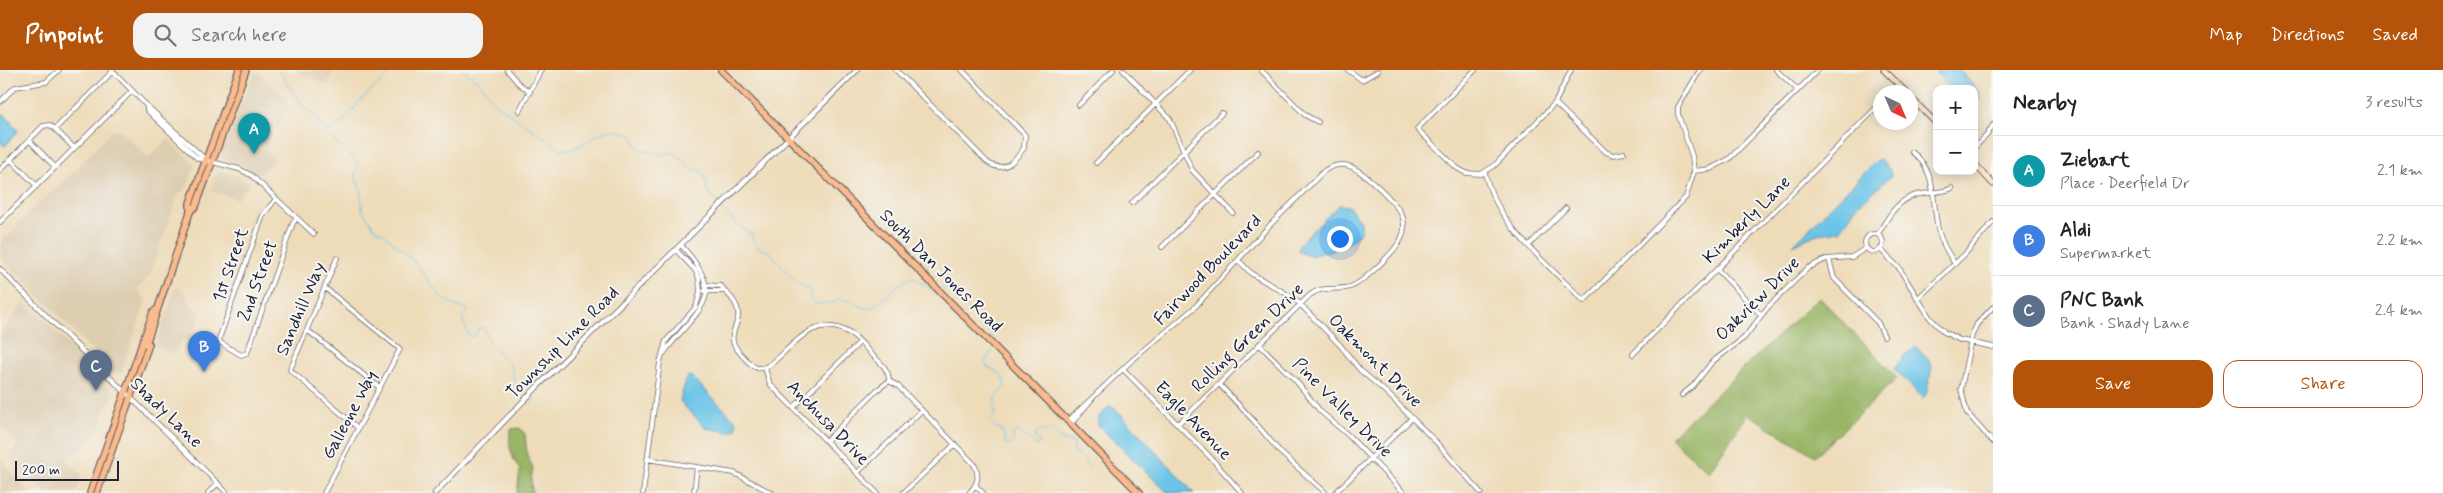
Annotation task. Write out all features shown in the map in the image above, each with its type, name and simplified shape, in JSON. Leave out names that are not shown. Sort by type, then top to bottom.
[{"type":"main road","points":[[90,493],[148,346],[146,344],[157,309],[190,212],[196,206],[208,160],[239,70]]},
{"type":"main road","points":[[208,160],[246,70]]},
{"type":"main road","name":"South Dan Jones Road","points":[[721,70],[1139,493]]},
{"type":"main road","points":[[1884,70],[1899,85]]},
{"type":"main road","points":[[1918,105],[1933,120]]},
{"type":"main road","points":[[1978,167],[1993,184]]},
{"type":"main road","points":[[98,493],[153,312],[157,309]]},
{"type":"street","points":[[0,102],[15,87],[46,82],[59,70]]},
{"type":"street","points":[[507,70],[518,83],[530,92]]},
{"type":"street","points":[[519,111],[541,70]]},
{"type":"street","name":"Township Line Road","points":[[435,493],[520,404],[857,70]]},
{"type":"street","points":[[896,70],[990,164],[1002,168],[1016,158],[1026,146],[1026,135],[962,70]]},
{"type":"street","points":[[1079,105],[1114,70]]},
{"type":"street","points":[[1123,70],[1173,122],[1192,170],[1233,212]]},
{"type":"street","points":[[1096,163],[1190,70]]},
{"type":"street","points":[[1261,70],[1305,115],[1318,122]]},
{"type":"street","points":[[1348,70],[1362,80],[1368,79],[1378,71]]},
{"type":"street","points":[[1475,70],[1417,129],[1448,162],[1462,171],[1478,174],[1485,173],[1555,103],[1571,70]]},
{"type":"street","points":[[1485,173],[1498,208],[1509,224],[1584,301],[1686,197],[1694,171],[1692,156],[1678,114],[1678,107],[1700,70]]},
{"type":"street","points":[[1776,70],[1798,90]]},
{"type":"street","points":[[1694,171],[1710,169],[1729,159],[1818,70]]},
{"type":"street","points":[[56,129],[112,71],[147,106],[208,160],[248,173],[314,234]]},
{"type":"street","points":[[0,222],[132,91]]},
{"type":"street","points":[[1555,103],[1606,152],[1613,155],[1624,153]]},
{"type":"street","name":"Kimberly Lane","points":[[1633,354],[1873,111]]},
{"type":"street","points":[[1132,203],[1222,113]]},
{"type":"street","points":[[0,170],[46,124],[56,129],[74,148]]},
{"type":"street","points":[[1978,144],[1992,132],[1993,125]]},
{"type":"street","points":[[29,140],[56,167]]},
{"type":"street","points":[[1162,247],[1258,152]]},
{"type":"street","points":[[1912,152],[1925,165],[1931,181],[1940,238],[1955,264]]},
{"type":"street","points":[[10,159],[36,186]]},
{"type":"street","name":"Fairwood Boulevard","points":[[1069,422],[1123,369],[1194,308],[1270,225],[1324,171],[1344,164],[1359,170],[1396,206],[1403,218],[1404,226]]},
{"type":"street","points":[[1878,234],[1890,215],[1904,200],[1915,195],[1952,188]]},
{"type":"street","name":"1st Street","points":[[245,355],[241,356],[221,343],[220,336],[263,215],[276,199]]},
{"type":"street","points":[[1529,245],[1566,208]]},
{"type":"street","name":"2nd Street","points":[[245,355],[293,223],[298,218]]},
{"type":"street","points":[[1917,299],[1955,264],[1993,223]]},
{"type":"street","name":"Rolling Green Drive","points":[[1178,424],[1300,304],[1318,290],[1357,284],[1396,246],[1402,238],[1404,226]]},
{"type":"street","points":[[1872,234],[1878,234],[1883,241],[1880,249],[1874,252],[1866,248],[1864,242],[1867,237],[1872,234]]},
{"type":"street","points":[[662,355],[697,316],[703,306],[706,291],[702,272],[694,259],[681,245]]},
{"type":"street","name":"Oakview Drive","points":[[1682,395],[1693,386],[1712,362],[1744,338],[1762,314],[1808,268],[1821,260],[1852,257],[1866,248]]},
{"type":"street","points":[[1880,249],[1899,268],[1930,318],[1944,332],[1956,339],[1993,346]]},
{"type":"street","points":[[643,493],[646,459],[666,340],[696,307],[700,291],[700,285],[690,263],[676,250]]},
{"type":"street","name":"Sandhill Way","points":[[336,258],[290,370],[358,428]]},
{"type":"street","points":[[690,263],[694,259]]},
{"type":"street","points":[[1829,259],[1834,278],[1878,323],[1884,336]]},
{"type":"street","name":"Oakmont Drive","points":[[1239,261],[1252,274],[1286,292],[1300,304],[1340,344],[1360,370],[1412,418],[1481,493]]},
{"type":"street","name":"Shady Lane","points":[[0,269],[102,373],[128,394],[228,493]]},
{"type":"street","points":[[1717,269],[1762,314]]},
{"type":"street","points":[[700,285],[721,286],[738,305],[738,323],[732,337],[732,343],[753,366],[765,368],[772,364],[800,336],[817,328],[832,327],[853,335],[887,370],[889,381]]},
{"type":"street","name":"Galleone Way","points":[[324,493],[400,349],[325,288]]},
{"type":"street","points":[[700,291],[725,291]]},
{"type":"street","points":[[1993,307],[1977,324],[1970,342],[1962,385],[1963,401],[1972,420],[1993,442]]},
{"type":"street","points":[[307,330],[379,388]]},
{"type":"street","points":[[794,407],[860,342]]},
{"type":"street","name":"Pine Valley Drive","points":[[1259,344],[1296,381],[1320,411],[1371,458],[1404,493]]},
{"type":"street","name":"Anchusa Drive","points":[[765,368],[770,384],[877,493]]},
{"type":"street","name":"Eagle Avenue","points":[[1123,369],[1178,424],[1242,493]]},
{"type":"street","points":[[889,381],[898,386],[974,464],[978,478],[976,486],[969,493]]},
{"type":"street","points":[[826,441],[877,390],[889,381]]},
{"type":"street","points":[[1219,384],[1280,452],[1326,493]]},
{"type":"street","points":[[857,473],[922,410]]},
{"type":"street","points":[[1335,493],[1412,418]]},
{"type":"street","points":[[904,493],[955,444]]},
{"type":"street","points":[[646,459],[734,473],[764,491],[772,493]]},
{"type":"street","points":[[694,493],[697,467]]},
{"type":"street","points":[[208,493],[218,483]]},
{"type":"street","points":[[976,486],[983,493]]},
{"type":"shaded area","points":[[295,70],[334,70],[327,85]]},
{"type":"shaded area","points":[[255,72],[264,77],[288,100],[288,107],[277,128],[274,127],[265,149],[274,159],[260,175],[222,158],[221,154]]},
{"type":"shaded area","points":[[112,130],[121,130],[148,158],[168,139],[195,164],[187,188],[178,195],[150,275],[137,290],[146,300],[121,373],[115,373],[0,257],[1,239],[8,236],[31,210],[73,173]]},
{"type":"shaded area","points":[[220,171],[239,177],[250,185],[236,199],[211,191],[216,175]]},
{"type":"shaded area","points":[[176,287],[185,291],[189,303],[199,310],[200,318],[189,343],[182,340],[174,354],[155,346]]},
{"type":"shaded area","points":[[23,303],[41,316],[110,388],[113,398],[104,410],[99,431],[66,460],[82,475],[76,493],[46,493],[10,457],[18,444],[0,425],[0,334]]},
{"type":"shaded area","points":[[0,459],[27,489],[32,493],[0,493]]},
{"type":"green space","points":[[1819,297],[1897,378],[1815,456],[1748,414],[1709,472],[1670,438]]},
{"type":"green space","points":[[520,428],[525,434],[527,455],[533,468],[531,478],[532,493],[517,493],[520,470],[512,455],[509,440],[511,429]]},
{"type":"water","points":[[1938,70],[1960,70],[1972,85],[1947,85],[1936,73]]},
{"type":"water","points":[[0,113],[5,115],[18,131],[5,146],[0,142]]},
{"type":"water","points":[[1877,160],[1881,160],[1890,170],[1891,176],[1857,206],[1840,231],[1817,234],[1793,245]]},
{"type":"water","points":[[1339,205],[1348,206],[1361,221],[1361,229],[1357,236],[1351,242],[1342,246],[1309,256],[1298,251],[1299,244]]},
{"type":"water","points":[[1916,347],[1926,356],[1932,367],[1926,395],[1923,398],[1894,369],[1904,356]]},
{"type":"water","points":[[691,376],[737,422],[736,429],[730,432],[705,428],[680,401],[687,377]]},
{"type":"water","points":[[1110,406],[1118,411],[1194,493],[1168,493],[1098,425],[1098,418]]},
{"type":"waterway","points":[[279,70],[292,91],[309,112],[317,117],[329,136],[357,162],[355,175],[361,191],[362,210],[376,230],[383,233],[412,259],[442,298],[454,305],[467,309],[468,312],[462,318],[468,334],[472,337],[476,335],[478,328],[484,328],[490,344],[511,365],[513,378],[518,389],[528,394]]},
{"type":"waterway","points":[[326,131],[342,122],[391,70]]},
{"type":"waterway","points":[[463,70],[483,86],[494,103],[545,138]]},
{"type":"waterway","points":[[550,141],[558,147],[566,149],[580,146],[606,131],[624,132],[631,135],[639,149],[664,155],[674,152],[692,169],[701,170],[707,184],[707,191],[719,204]]},
{"type":"waterway","points":[[721,207],[734,222],[752,235],[757,246],[769,251],[794,280],[810,289],[810,298],[816,304],[833,303],[839,299],[854,301],[862,307],[869,308],[876,305],[904,281],[913,278],[931,290],[935,290]]},
{"type":"waterway","points":[[942,289],[950,289],[977,319],[990,330],[995,344]]},
{"type":"waterway","points":[[993,350],[985,362],[986,366],[1001,376],[1005,382],[1005,387],[996,399],[994,405],[996,413],[990,421],[996,428],[1003,431],[1006,445],[1014,444],[1013,433],[1018,431],[1037,446],[1040,441],[1035,438],[1035,434],[1040,431],[1052,430],[1061,440],[1074,443],[1073,453],[1085,460],[1089,468]]},
{"type":"waterway","points":[[531,396],[533,399],[532,404]]},
{"type":"place","name":"Ziebart","points":[[254,154]]},
{"type":"place","name":"Aldi","points":[[204,372]]},
{"type":"place","name":"PNC Bank","points":[[96,391]]}]
